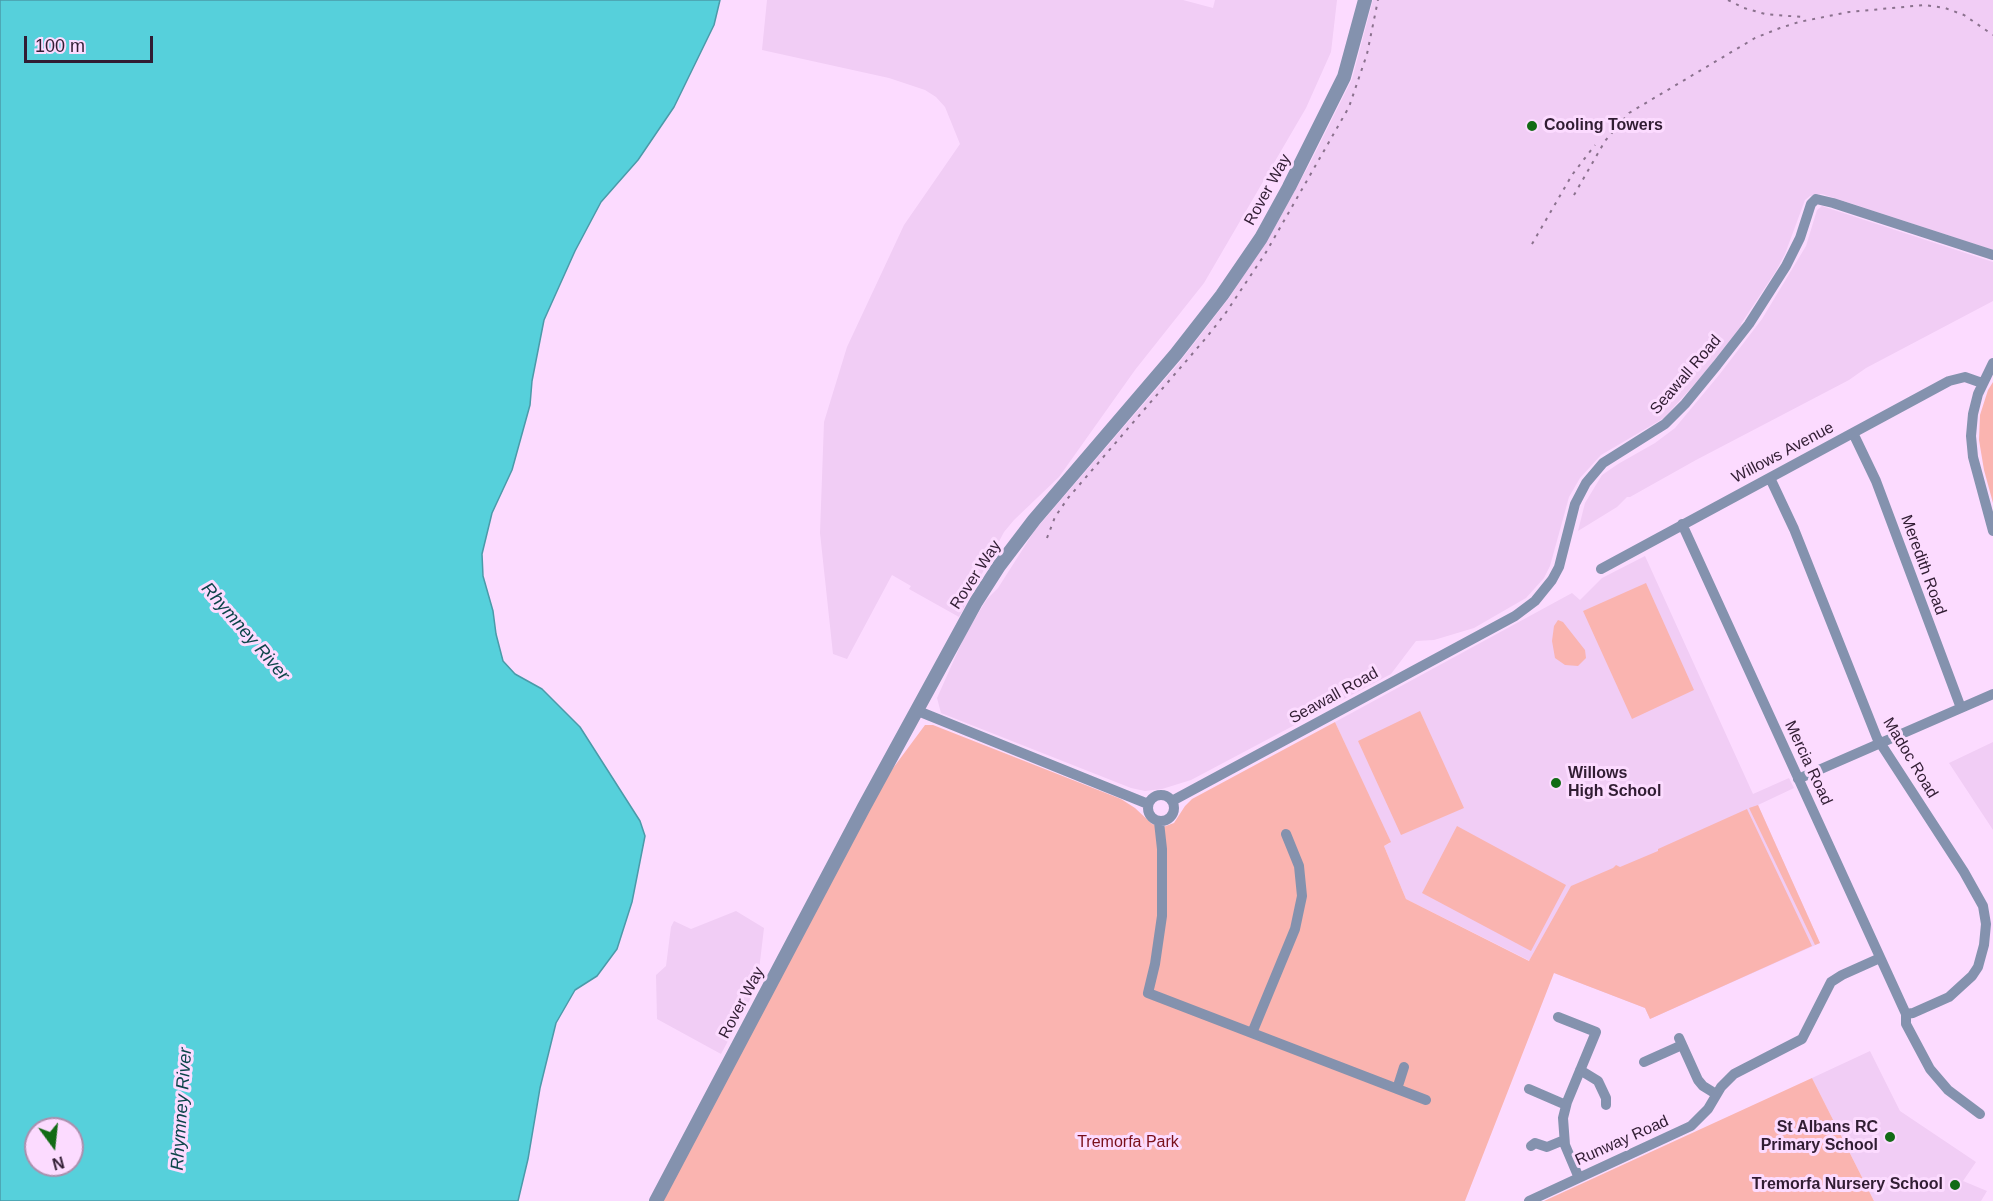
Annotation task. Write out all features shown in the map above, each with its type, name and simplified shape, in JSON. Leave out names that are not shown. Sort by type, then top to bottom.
[{"type":"street","name":"Rover Way","points":[[656,1201],[864,807],[976,602],[999,566],[1048,502],[1190,337],[1261,238],[1344,77],[1365,0]]},
{"type":"street","name":"Seawall Road","points":[[1172,801],[1524,611],[1535,601],[1548,586],[1559,567],[1575,504],[1586,483],[1603,463],[1665,424],[1717,365],[1749,324],[1783,272],[1800,238],[1811,204],[1816,199],[1993,255]]},
{"type":"street","points":[[1993,363],[1982,383],[1972,422],[1971,446],[1993,531]]},
{"type":"street","name":"Willows Avenue","points":[[1601,569],[1954,379],[1965,377],[1982,383]]},
{"type":"street","name":"Meredith Road","points":[[1853,433],[1876,481],[1961,708]]},
{"type":"street","name":"Madoc Road","points":[[1770,478],[1794,529],[1877,738],[1977,892],[1983,906],[1986,924],[1982,955],[1965,984],[1949,996],[1906,1014]]},
{"type":"street","name":"Mercia Road","points":[[1682,524],[1906,1014],[1906,1024],[1930,1069],[1948,1090],[1980,1114]]},
{"type":"street","points":[[1798,779],[1993,694]]},
{"type":"street","points":[[918,711],[1148,804]]},
{"type":"street","points":[[1159,822],[1171,817],[1174,808],[1168,797],[1159,795],[1151,799],[1148,804],[1149,815],[1159,822],[1162,849],[1162,915],[1148,993],[1426,1100]]},
{"type":"street","points":[[1252,1033],[1295,929],[1302,896],[1299,866],[1286,834]]},
{"type":"street","name":"Runway Road","points":[[1528,1201],[1691,1126],[1708,1109],[1728,1079],[1742,1069],[1802,1039],[1831,982],[1880,958]]},
{"type":"street","points":[[1558,1017],[1596,1032],[1566,1105],[1562,1129],[1579,1178]]},
{"type":"street","points":[[1644,1062],[1681,1041],[1698,1080],[1716,1094]]},
{"type":"street","points":[[1396,1089],[1404,1067]]},
{"type":"street","points":[[1580,1070],[1598,1081],[1606,1098],[1606,1105]]},
{"type":"street","points":[[1529,1089],[1566,1105]]},
{"type":"street","points":[[1531,1146],[1535,1143],[1547,1147],[1564,1140]]},
{"type":"shaded area","points":[[767,0],[1183,0],[1213,8],[1215,0],[1337,0],[1331,52],[1306,108],[1204,283],[1135,370],[1059,477],[1004,532],[959,617],[909,589],[911,586],[892,575],[847,659],[833,654],[820,533],[824,422],[847,347],[904,225],[960,144],[945,107],[925,90],[889,78],[762,50]]},
{"type":"shaded area","points":[[1373,0],[1993,0],[1993,250],[1822,194],[1810,196],[1805,200],[1785,254],[1776,271],[1742,325],[1701,377],[1664,418],[1601,455],[1580,478],[1569,497],[1550,566],[1544,578],[1526,598],[1474,628],[1434,640],[1416,641],[1391,674],[1191,780],[1162,789],[1145,791],[1131,788],[941,713],[937,698],[966,633],[987,599],[998,588],[1035,530],[1178,364],[1229,298],[1274,229],[1352,79]]},
{"type":"shaded area","points":[[1822,206],[1993,262],[1993,301],[1627,497],[1617,507],[1578,531],[1585,503],[1602,475],[1675,428],[1762,319],[1806,246],[1817,210]]},
{"type":"shaded area","name":"Willows High School","points":[[1645,556],[1753,794],[1789,778],[1794,788],[1758,805],[1820,943],[1650,1019],[1645,1008],[1554,973],[1406,899],[1384,846],[1390,843],[1335,722],[1572,593],[1580,600],[1602,578]]},
{"type":"shaded area","points":[[1993,742],[1993,830],[1949,763]]},
{"type":"shaded area","points":[[736,911],[764,928],[759,970],[749,989],[752,996],[721,1054],[657,1019],[656,975],[666,966],[671,927],[674,921],[691,929]]},
{"type":"shaded area","name":"St Albans RC Primary School","points":[[1870,1051],[1900,1111],[1976,1162],[1963,1181],[1987,1191],[1981,1201],[1874,1201],[1812,1078]]},
{"type":"green space","points":[[1993,382],[1993,503],[1979,440],[1980,415]]},
{"type":"green space","points":[[1646,583],[1694,690],[1632,719],[1583,611]]},
{"type":"green space","points":[[1558,620],[1563,622],[1585,650],[1586,658],[1578,666],[1565,665],[1555,658],[1552,641],[1554,626]]},
{"type":"green space","points":[[1420,711],[1464,808],[1401,835],[1358,741]]},
{"type":"green space","name":"Tremorfa Park","points":[[1335,722],[1391,842],[1384,846],[1406,899],[1529,961],[1571,886],[1616,865],[1620,867],[1658,851],[1658,849],[1747,809],[1812,946],[1650,1019],[1645,1008],[1554,973],[1465,1201],[661,1201],[885,779],[925,725],[933,725],[1121,799],[1152,824],[1163,827],[1174,823],[1192,799]]},
{"type":"green space","points":[[1758,805],[1820,943],[1815,945],[1749,808]]},
{"type":"green space","points":[[1457,826],[1566,885],[1531,951],[1422,893]]},
{"type":"green space","points":[[1812,1078],[1874,1201],[1544,1201],[1642,1156]]},
{"type":"water","name":"Rhymney River","points":[[0,0],[720,0],[714,25],[674,107],[638,160],[601,202],[575,251],[544,320],[532,381],[530,405],[512,470],[492,513],[482,554],[483,576],[503,661],[515,674],[542,689],[580,727],[640,821],[645,836],[632,902],[617,949],[597,976],[575,990],[556,1023],[540,1088],[518,1201],[0,1201]]},
{"type":"railway","points":[[1047,538],[1055,517],[1068,498],[1206,338],[1265,254],[1349,107],[1367,54],[1378,0]]},
{"type":"railway","points":[[1728,0],[1744,8],[1765,14],[1802,17]]},
{"type":"railway","points":[[1574,195],[1605,141],[1629,113],[1755,38],[1780,28],[1849,12],[1925,5],[1945,8],[1964,15],[1993,35]]},
{"type":"railway","points":[[1532,244],[1572,175],[1595,145]]},
{"type":"place","name":"Cooling Towers","points":[[1532,126]]},
{"type":"place","name":"Willows High School","points":[[1556,783]]},
{"type":"place","name":"St Albans RC Primary School","points":[[1890,1137]]},
{"type":"place","name":"Tremorfa Nursery School","points":[[1955,1185]]}]
